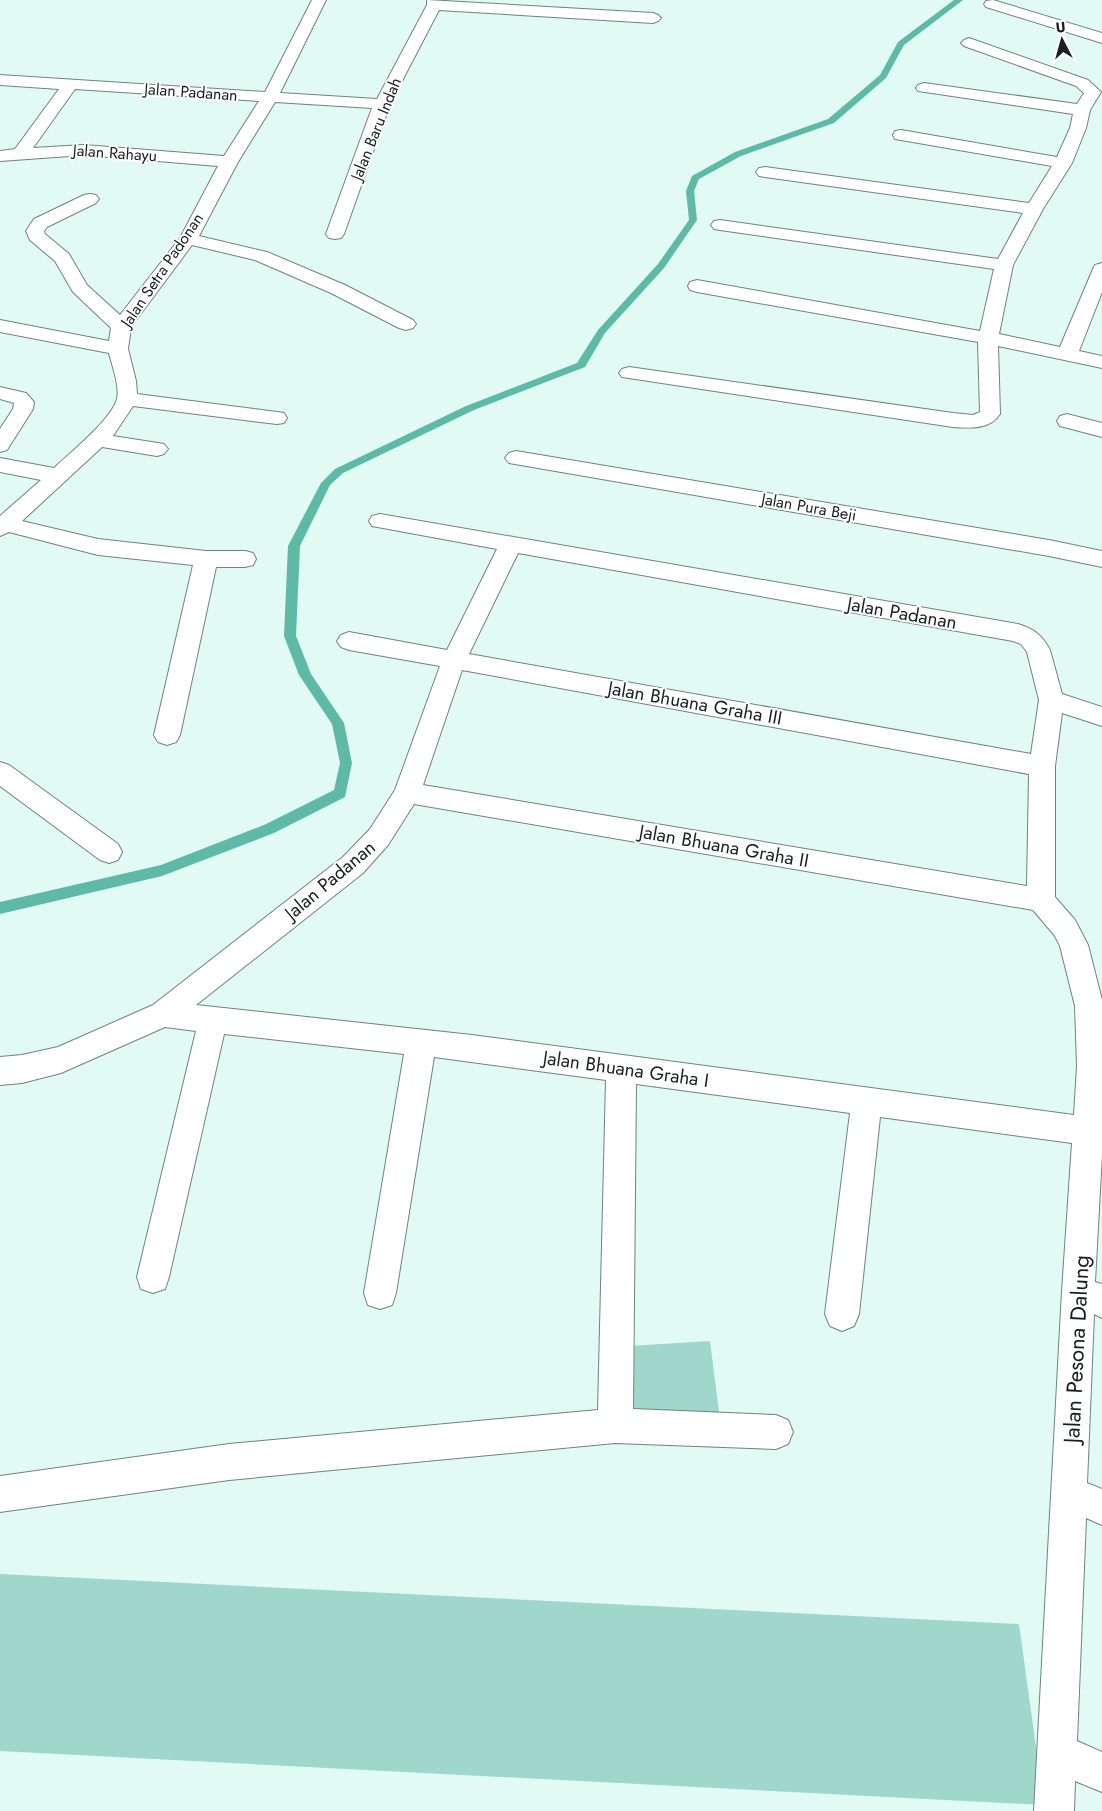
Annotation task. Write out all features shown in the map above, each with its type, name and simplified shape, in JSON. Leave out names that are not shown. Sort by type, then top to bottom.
[{"type":"street","name":"Jalan Setra Padonan","points":[[127,399],[126,382],[118,349],[121,327],[188,239],[229,162],[270,97],[319,0]]},
{"type":"street","points":[[434,3],[653,18]]},
{"type":"street","name":"Jalan Baru Indah","points":[[335,234],[382,104],[434,3]]},
{"type":"street","points":[[991,4],[1102,38]]},
{"type":"street","points":[[629,373],[975,422],[986,418],[990,414],[988,338],[1004,265],[1034,209],[1063,163],[1078,128],[1082,110],[1093,92],[1087,85],[970,43]]},
{"type":"street","name":"Jalan Padanan","points":[[0,80],[382,104]]},
{"type":"street","points":[[20,154],[70,85]]},
{"type":"street","points":[[924,88],[1082,110]]},
{"type":"street","points":[[901,135],[1063,163]]},
{"type":"street","name":"Jalan Rahayu","points":[[0,156],[84,150],[229,162]]},
{"type":"street","points":[[765,172],[1034,209]]},
{"type":"street","points":[[90,199],[40,223],[35,231],[36,236],[62,258],[80,288],[121,327]]},
{"type":"street","points":[[720,225],[1004,265]]},
{"type":"street","points":[[188,239],[261,256],[338,288],[406,324]]},
{"type":"street","points":[[1068,353],[1102,269]]},
{"type":"street","points":[[697,286],[1068,353],[1102,362]]},
{"type":"street","points":[[0,326],[118,349]]},
{"type":"street","points":[[0,393],[19,397],[24,402],[23,409],[0,445]]},
{"type":"street","points":[[2,526],[98,440],[114,420],[127,399],[277,418]]},
{"type":"street","points":[[1067,421],[1102,430]]},
{"type":"street","points":[[98,440],[157,449]]},
{"type":"street","name":"Jalan Pura Beji","points":[[516,458],[1049,548],[1102,559]]},
{"type":"street","points":[[0,465],[58,476]]},
{"type":"street","name":"Jalan Padanan","points":[[380,521],[1018,634],[1029,638],[1038,650],[1051,700],[1042,766],[1041,900]]},
{"type":"street","points":[[2,526],[98,547],[206,559],[245,559]]},
{"type":"street","name":"Jalan Padanan","points":[[0,1071],[22,1069],[60,1060],[163,1014],[353,865],[379,838],[407,792],[454,660],[511,544]]},
{"type":"street","points":[[167,735],[206,559]]},
{"type":"street","name":"Jalan Bhuana Graha III","points":[[349,641],[1042,766]]},
{"type":"street","points":[[1051,700],[1102,717]]},
{"type":"street","points":[[0,772],[109,852]]},
{"type":"street","name":"Jalan Bhuana Graha II","points":[[407,792],[1041,900]]},
{"type":"street","name":"Jalan Pesona Dalung","points":[[1041,900],[1065,928],[1074,945],[1085,983],[1089,1006],[1095,1132],[1090,1296],[1069,1493],[1054,1811]]},
{"type":"street","name":"Jalan Bhuana Graha I","points":[[163,1014],[336,1032],[621,1068],[1095,1132]]},
{"type":"street","points":[[153,1277],[213,1020]]},
{"type":"street","points":[[380,1293],[420,1043]]},
{"type":"street","points":[[615,1426],[621,1068]]},
{"type":"street","points":[[842,1314],[867,1101]]},
{"type":"street","points":[[0,1494],[229,1462],[615,1426],[776,1432]]},
{"type":"street","points":[[1069,1493],[1102,1507]]},
{"type":"street","points":[[1058,1752],[1102,1772]]},
{"type":"green space","points":[[710,1341],[720,1420],[634,1425],[628,1346]]},
{"type":"green space","points":[[0,1574],[1019,1624],[1044,1805],[0,1751]]},
{"type":"waterway","points":[[0,908],[162,870],[269,829],[340,793],[346,763],[338,723],[305,675],[290,636],[294,546],[326,483],[339,471],[470,408],[581,365],[601,332],[661,266],[693,220],[690,191],[695,178],[738,154],[831,121],[883,76],[901,44],[959,0]]}]
